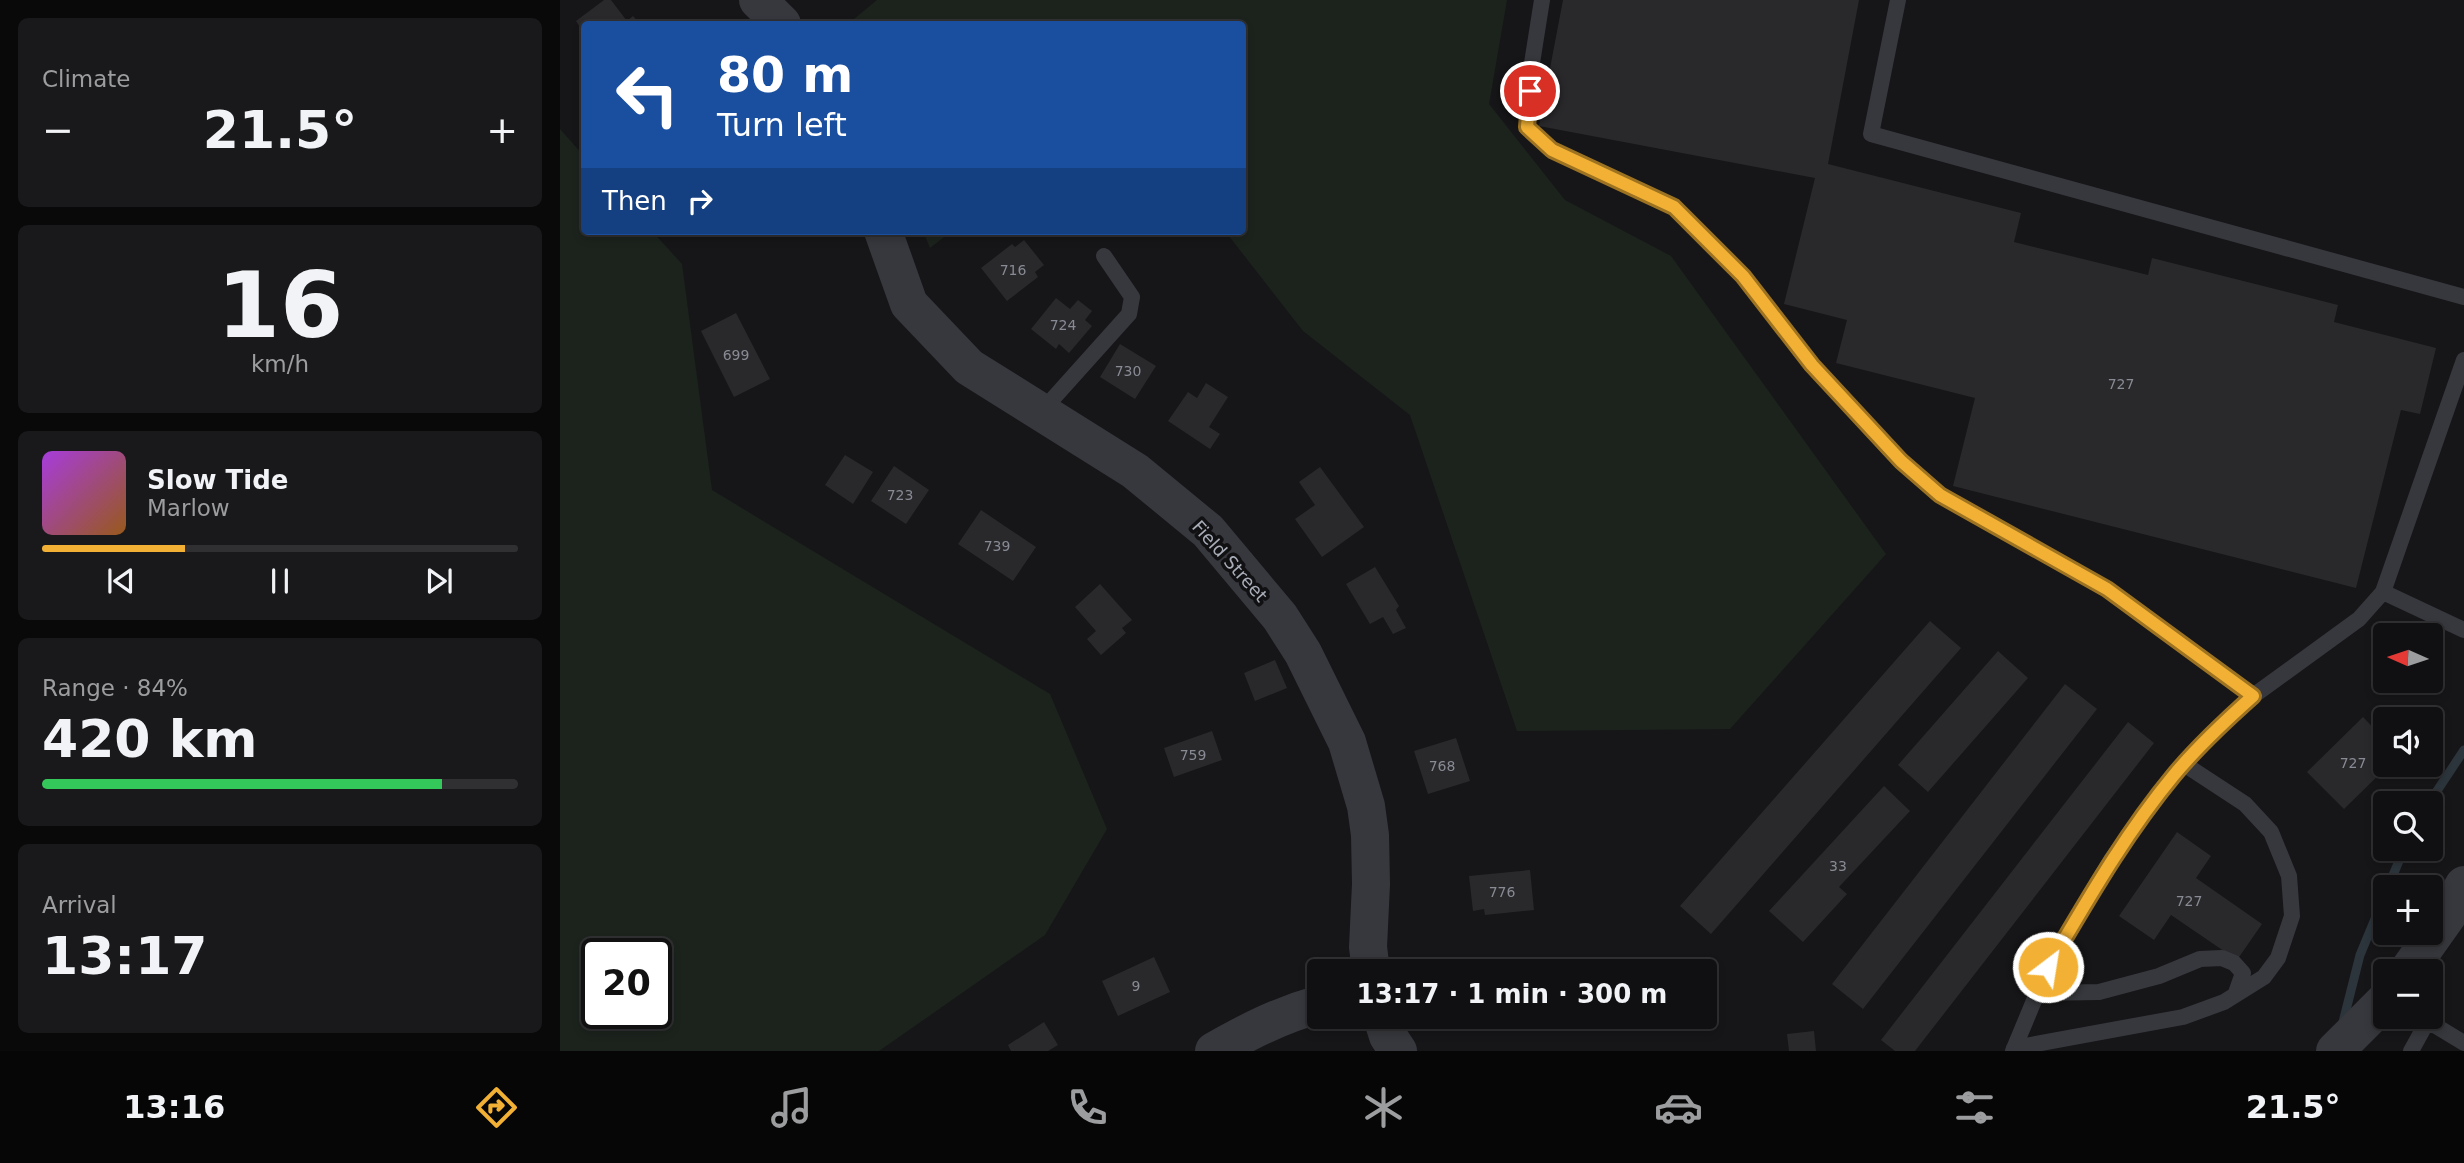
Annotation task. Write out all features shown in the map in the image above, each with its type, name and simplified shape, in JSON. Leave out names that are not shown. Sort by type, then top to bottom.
[{"type":"street","points":[[758,0],[779,21]]},
{"type":"street","name":"Field Street","points":[[884,235],[909,304],[969,367],[1135,471],[1208,531],[1280,617],[1303,653],[1347,742],[1367,806],[1371,884],[1370,959]]},
{"type":"street","points":[[2417,959],[2447,916],[2464,885]]},
{"type":"street","points":[[1214,1051],[1260,1025],[1307,1008]]},
{"type":"street","points":[[2347,1040],[2373,1013]]},
{"type":"street","points":[[1386,1029],[1398,1051]]},
{"type":"lane","points":[[1542,0],[1532,64],[1527,127],[1552,150],[1674,207],[1743,276],[1812,365],[1901,461],[1940,495],[2107,589],[2253,696]]},
{"type":"lane","points":[[1898,0],[1871,134],[2464,297]]},
{"type":"lane","points":[[1041,412],[1129,314],[1132,297],[1104,256]]},
{"type":"lane","points":[[2014,1050],[2048,967],[2111,860],[2184,764],[2212,733],[2253,696],[2359,619],[2383,592],[2464,360]]},
{"type":"lane","points":[[2383,592],[2464,630]]},
{"type":"lane","points":[[2014,1050],[2183,1017],[2224,1002],[2264,977],[2278,958],[2292,916],[2289,876],[2271,832],[2245,804],[2184,764]]},
{"type":"lane","points":[[2037,993],[2099,992],[2159,976],[2200,960],[2222,958],[2234,963],[2243,973],[2236,993]]},
{"type":"lane","points":[[2411,1051],[2420,1029]]},
{"type":"lane","points":[[2441,1029],[2464,1042]]},
{"type":"shaded area","points":[[877,0],[1507,0],[1489,104],[1565,200],[1671,256],[1886,554],[1730,729],[1517,731],[1410,415],[1303,331],[1228,235],[1246,235],[1246,21],[852,21]]},
{"type":"shaded area","points":[[560,129],[581,153],[581,235],[656,235],[682,264],[712,490],[1050,694],[1107,829],[1045,935],[879,1051],[560,1051]]},
{"type":"shaded area","points":[[925,235],[947,235],[930,248]]},
{"type":"building","points":[[604,0],[611,0],[627,21],[581,21],[581,28],[576,21]]},
{"type":"building","points":[[1563,0],[1859,0],[1828,164],[2021,213],[2014,242],[2148,275],[2152,258],[2338,305],[2334,322],[2436,348],[2420,414],[2401,410],[2356,588],[1953,486],[1975,398],[1836,363],[1847,320],[1784,304],[1815,178],[1539,126]]},
{"type":"building","points":[[1024,240],[1044,265],[1035,272],[1038,277],[1007,301],[981,268],[1012,244],[1015,247]]},
{"type":"building","points":[[1056,298],[1070,309],[1078,300],[1092,311],[1085,320],[1092,326],[1069,353],[1059,344],[1056,349],[1031,329]]},
{"type":"building","points":[[736,313],[770,379],[734,397],[701,331]]},
{"type":"building","points":[[1120,344],[1156,366],[1135,399],[1100,377]]},
{"type":"building","points":[[1206,383],[1228,397],[1209,427],[1220,434],[1210,449],[1168,421],[1188,392],[1197,398]]},
{"type":"building","points":[[845,455],[873,472],[853,504],[825,485]]},
{"type":"building","points":[[894,466],[929,490],[906,524],[871,501]]},
{"type":"building","points":[[1320,467],[1364,527],[1322,557],[1295,519],[1315,505],[1299,482]]},
{"type":"building","points":[[981,510],[1036,547],[1013,581],[958,544]]},
{"type":"building","points":[[1375,567],[1399,606],[1396,610],[1406,628],[1393,634],[1383,617],[1370,624],[1346,584]]},
{"type":"building","points":[[1100,584],[1132,620],[1122,628],[1126,633],[1101,655],[1087,639],[1096,631],[1075,607]]},
{"type":"building","points":[[1930,621],[1961,648],[1711,934],[1680,906]]},
{"type":"building","points":[[1998,651],[2028,678],[1928,792],[1898,765]]},
{"type":"building","points":[[1275,660],[1287,688],[1255,701],[1244,673]]},
{"type":"building","points":[[2065,684],[2097,709],[1863,1009],[1832,984]]},
{"type":"building","points":[[2363,717],[2373,727],[2373,777],[2377,777],[2344,809],[2307,772]]},
{"type":"building","points":[[2128,722],[2154,743],[1915,1051],[1895,1051],[1881,1040]]},
{"type":"building","points":[[1212,731],[1222,760],[1174,777],[1164,748]]},
{"type":"building","points":[[1456,738],[1470,781],[1428,794],[1414,751]]},
{"type":"building","points":[[1884,786],[1910,811],[1839,887],[1847,894],[1803,942],[1769,911]]},
{"type":"building","points":[[2177,832],[2211,856],[2196,878],[2262,924],[2237,960],[2171,915],[2154,940],[2119,916]]},
{"type":"building","points":[[1530,870],[1534,910],[1485,915],[1484,909],[1473,911],[1469,876]]},
{"type":"building","points":[[1154,957],[1170,992],[1118,1016],[1102,981]]},
{"type":"building","points":[[1044,1022],[1058,1045],[1048,1051],[1011,1051],[1008,1045]]},
{"type":"building","points":[[1814,1031],[1816,1051],[1789,1051],[1787,1034]]},
{"type":"waterway","points":[[2437,791],[2464,750]]},
{"type":"waterway","points":[[2393,875],[2399,861]]},
{"type":"waterway","points":[[2342,1026],[2360,955],[2373,924]]},
{"type":"route","points":[[1530,91],[1527,127],[1552,150],[1674,207],[1743,276],[1812,365],[1901,461],[1940,495],[2107,589],[2253,696],[2212,733],[2174,775],[2111,860],[2048,967]]}]
